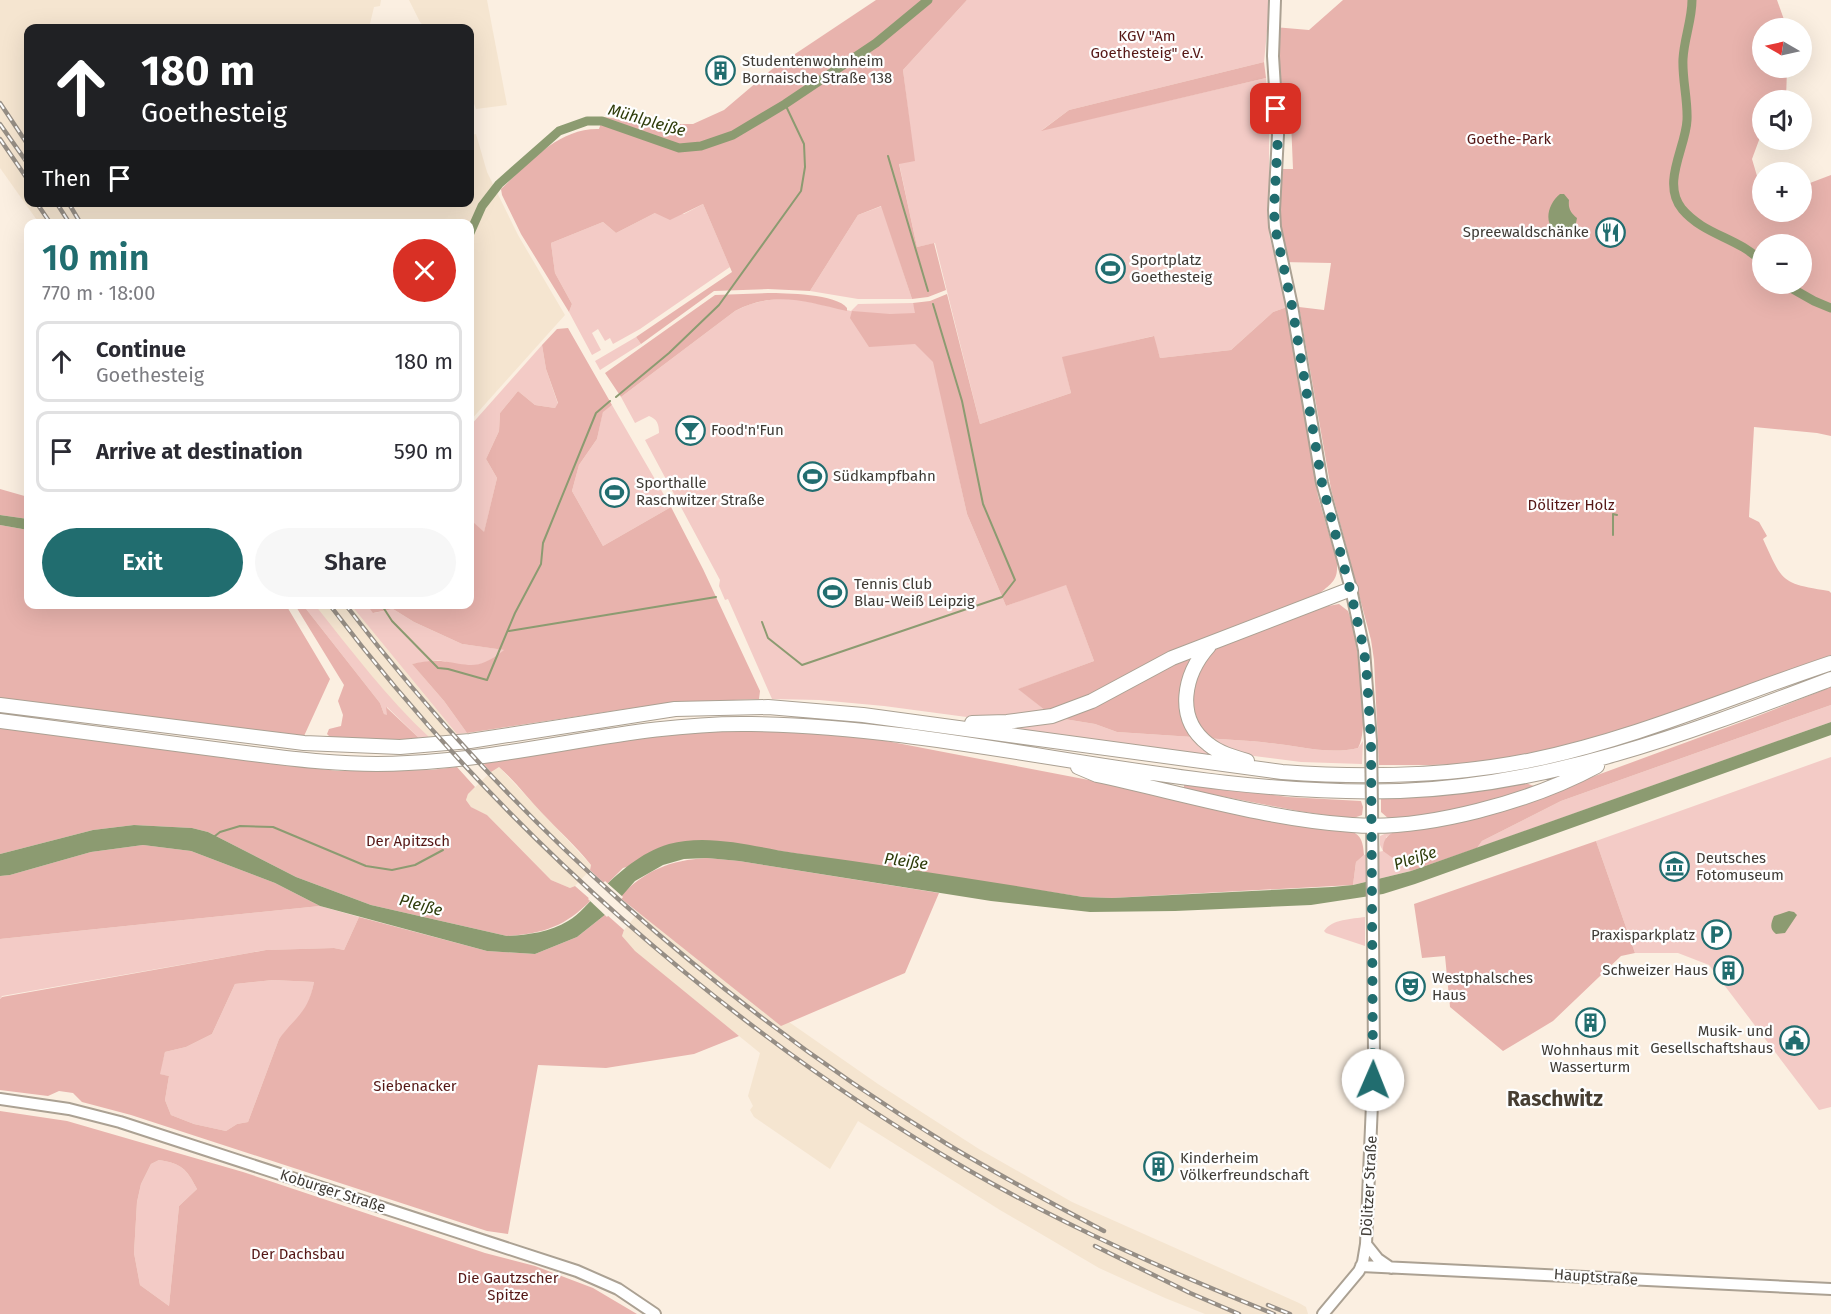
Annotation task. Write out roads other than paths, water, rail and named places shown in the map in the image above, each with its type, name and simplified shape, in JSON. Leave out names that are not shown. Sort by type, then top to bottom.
[{"type":"highway","points":[[933,724],[1007,722],[1052,716],[1092,700],[1172,658],[1350,589]]},
{"type":"highway","points":[[1213,642],[1198,658],[1188,681],[1185,692],[1189,720],[1197,734],[1207,744],[1229,756],[1282,772]]},
{"type":"highway","points":[[0,705],[292,742],[366,747],[430,746],[629,715],[696,708],[768,707],[933,724],[1282,772],[1336,775],[1424,774],[1532,760],[1579,749],[1831,663]]},
{"type":"highway","points":[[0,721],[296,760],[366,764],[441,761],[657,729],[725,724],[814,726],[1241,783],[1357,791],[1425,789],[1510,780],[1579,765],[1623,752],[1831,679]]},
{"type":"highway","points":[[1050,757],[1097,775],[1267,813],[1372,826],[1432,820],[1485,808],[1576,777],[1623,752]]},
{"type":"main road","name":"Dölitzer Straße","points":[[1275,0],[1273,56],[1278,135],[1275,227],[1292,306],[1322,483],[1364,650],[1371,741],[1374,1057],[1366,1244],[1361,1266]]},
{"type":"main road","name":"Koburger Straße","points":[[0,1099],[48,1105],[120,1122],[487,1241],[591,1276],[618,1289],[655,1314]]},
{"type":"main road","points":[[1366,1244],[1378,1259],[1393,1269]]},
{"type":"main road","points":[[1323,1314],[1361,1266]]},
{"type":"main road","name":"Hauptstraße","points":[[1361,1266],[1831,1289]]},
{"type":"waterway","name":"Mühlpleiße","points":[[474,224],[482,206],[499,184],[559,131],[587,121],[602,121],[679,148],[701,146],[733,135],[785,104],[876,43],[928,0]]},
{"type":"waterway","points":[[1692,0],[1683,59],[1687,120],[1674,177],[1676,199],[1691,218],[1752,253]]},
{"type":"waterway","points":[[616,397],[669,353],[719,305],[801,191],[805,167],[804,144],[785,104]]},
{"type":"waterway","points":[[888,156],[928,291]]},
{"type":"waterway","name":"Mühlpleiße","points":[[1802,294],[1831,308]]},
{"type":"waterway","points":[[762,622],[768,638],[802,665],[1002,597],[1015,580],[983,504],[962,401],[933,304]]},
{"type":"waterway","points":[[384,609],[392,621],[438,668],[487,680],[515,613],[541,564],[543,543],[596,413],[610,401]]},
{"type":"waterway","points":[[1613,535],[1613,514],[1617,515]]},
{"type":"waterway","points":[[509,631],[716,597]]},
{"type":"waterway","points":[[215,836],[220,832],[240,826],[273,827],[366,866],[392,870],[415,865],[443,850]]},
{"type":"railway","points":[[0,103],[24,139]]},
{"type":"railway","points":[[0,124],[24,158]]},
{"type":"railway","points":[[0,139],[24,174]]},
{"type":"railway","points":[[39,207],[48,219]]},
{"type":"railway","points":[[59,207],[67,219]]},
{"type":"railway","points":[[71,207],[78,219]]},
{"type":"railway","points":[[333,609],[395,687],[467,768],[542,845],[622,919],[705,989],[791,1054],[879,1115],[1007,1192],[1119,1248],[1274,1314]]},
{"type":"railway","points":[[349,609],[408,683],[476,759],[547,832],[621,902],[699,968],[779,1031],[862,1089],[947,1144],[1104,1231]]},
{"type":"railway","points":[[1095,1246],[1190,1293],[1239,1314]]},
{"type":"railway","points":[[1268,1305],[1290,1314]]},
{"type":"place","name":"Studentenwohnheim Bornaische Straße 138","points":[[721,70]]},
{"type":"place","name":"Spreewaldschänke","points":[[1610,232]]},
{"type":"place","name":"Sportplatz Goethesteig","points":[[1110,269]]},
{"type":"place","name":"Food'n'Fun","points":[[690,430]]},
{"type":"place","name":"Südkampfbahn","points":[[812,476]]},
{"type":"place","name":"Sporthalle Raschwitzer Straße","points":[[615,492]]},
{"type":"place","name":"Tennis Club Blau-Weiß Leipzig","points":[[833,593]]},
{"type":"place","name":"Deutsches Fotomuseum","points":[[1675,867]]},
{"type":"place","name":"Praxisparkplatz","points":[[1716,935]]},
{"type":"place","name":"Schweizer Haus","points":[[1729,970]]},
{"type":"place","name":"Westphalsches Haus","points":[[1411,987]]},
{"type":"place","name":"Wohnhaus mit Wasserturm","points":[[1590,1023]]},
{"type":"place","name":"Musik- und Gesellschaftshaus","points":[[1794,1040]]},
{"type":"place","name":"Kinderheim Völkerfreundschaft","points":[[1159,1167]]},
{"type":"district","name":"Raschwitz","points":[[1555,1099]]},
{"type":"park label","name":"KGV \"Am Goethesteig\" e.V.","points":[[1147,44]]},
{"type":"park label","name":"Goethe-Park","points":[[1509,139]]},
{"type":"park label","name":"Dölitzer Holz","points":[[1571,505]]},
{"type":"park label","name":"Der Apitzsch","points":[[408,841]]},
{"type":"park label","name":"Siebenacker","points":[[415,1086]]},
{"type":"park label","name":"Der Dachsbau","points":[[298,1254]]},
{"type":"park label","name":"Die Gautzscher Spitze","points":[[508,1286]]},
{"type":"water label","name":"Pleiße","points":[[1415,858]]},
{"type":"water label","name":"Pleiße","points":[[906,861]]},
{"type":"water label","name":"Pleiße","points":[[421,905]]}]
